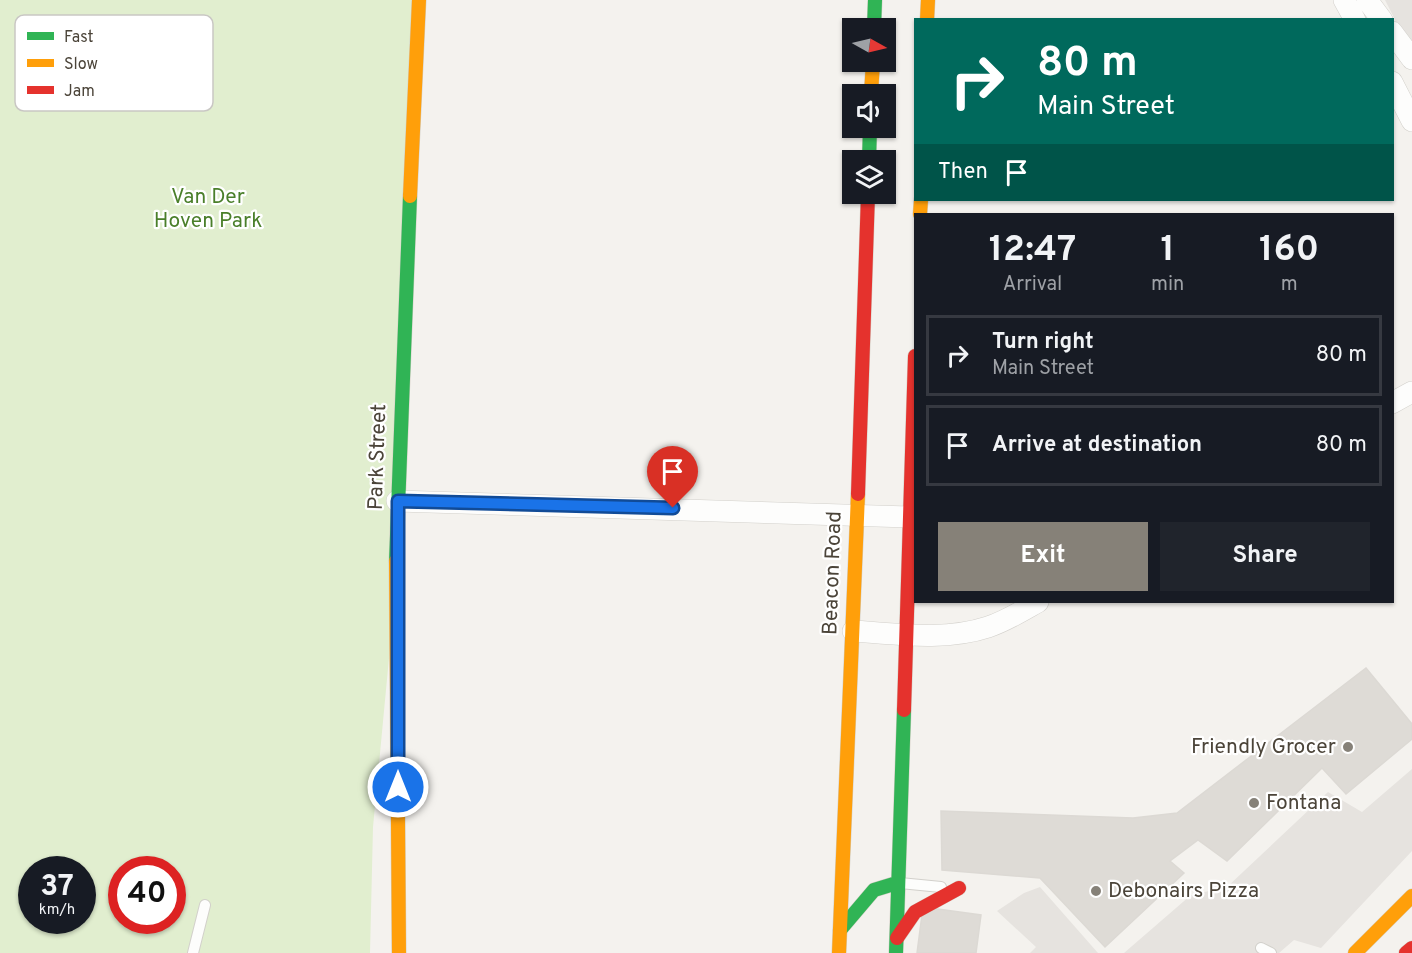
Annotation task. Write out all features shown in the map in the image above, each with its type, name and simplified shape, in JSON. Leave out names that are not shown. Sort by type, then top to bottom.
[{"type":"street","name":"Park Street","points":[[399,953],[398,501],[420,0]]},
{"type":"street","points":[[874,18],[875,0]]},
{"type":"street","points":[[927,18],[928,0]]},
{"type":"street","points":[[1344,0],[1355,18]]},
{"type":"street","points":[[1367,0],[1380,18]]},
{"type":"street","points":[[1394,35],[1412,58]]},
{"type":"street","points":[[1394,86],[1412,121]]},
{"type":"street","name":"Beacon Road","points":[[839,953],[868,204]]},
{"type":"street","points":[[896,953],[914,383]]},
{"type":"street","points":[[1394,402],[1412,392]]},
{"type":"street","points":[[398,501],[856,514],[909,518]]},
{"type":"street","points":[[853,631],[906,635],[969,632],[1010,618],[1036,603]]},
{"type":"street","points":[[840,930],[874,890],[897,883]]},
{"type":"street","points":[[897,938],[913,912],[927,902],[959,888]]},
{"type":"street","points":[[1354,953],[1412,896]]},
{"type":"street","points":[[1406,953],[1412,948]]},
{"type":"lane","points":[[897,883],[959,888]]},
{"type":"lane","points":[[193,953],[205,905]]},
{"type":"lane","points":[[1263,953],[1261,948],[1271,953]]},
{"type":"green space","name":"Van Der Hoven Park","points":[[0,0],[425,0],[402,521],[373,827],[370,953],[0,953]]},
{"type":"shaded area","points":[[1385,0],[1412,0],[1412,53]]},
{"type":"shaded area","points":[[1412,769],[1412,851],[1321,948],[1294,940],[1279,953],[1124,953],[1191,895],[1227,887],[1328,792],[1362,812]]},
{"type":"shaded area","points":[[1040,887],[1098,953],[1030,953],[1036,947],[997,911],[1024,893]]},
{"type":"building","points":[[1366,668],[1412,724],[1412,739],[1346,794],[1322,768],[1227,861],[1198,840],[1170,861],[1184,873],[1105,947],[1040,878],[942,870],[941,811],[1133,818],[1177,813]]},
{"type":"building","points":[[923,907],[981,915],[976,953],[917,953]]},
{"type":"traffic: fast","points":[[874,18],[875,0]]},
{"type":"traffic: fast","points":[[869,150],[870,138]]},
{"type":"traffic: fast","points":[[396,561],[410,196]]},
{"type":"traffic: fast","points":[[896,953],[904,710]]},
{"type":"traffic: fast","points":[[840,930],[874,890],[897,883]]},
{"type":"traffic: slow","points":[[410,196],[419,0]]},
{"type":"traffic: slow","points":[[927,18],[928,0]]},
{"type":"traffic: slow","points":[[872,72],[872,84]]},
{"type":"traffic: slow","points":[[920,213],[921,201]]},
{"type":"traffic: slow","points":[[839,953],[858,494]]},
{"type":"traffic: slow","points":[[396,561],[399,953]]},
{"type":"traffic: slow","points":[[1355,953],[1412,896]]},
{"type":"traffic: jam","points":[[858,494],[868,204]]},
{"type":"traffic: jam","points":[[904,710],[914,388]]},
{"type":"traffic: jam","points":[[897,938],[915,912],[959,888]]},
{"type":"traffic: jam","points":[[1406,953],[1412,948]]},
{"type":"place","name":"Friendly Grocer","points":[[1348,747]]},
{"type":"place","name":"Fontana","points":[[1254,803]]},
{"type":"place","name":"Debonairs Pizza","points":[[1096,891]]},
{"type":"route","points":[[398,787],[396,525],[398,501],[673,508]]}]
